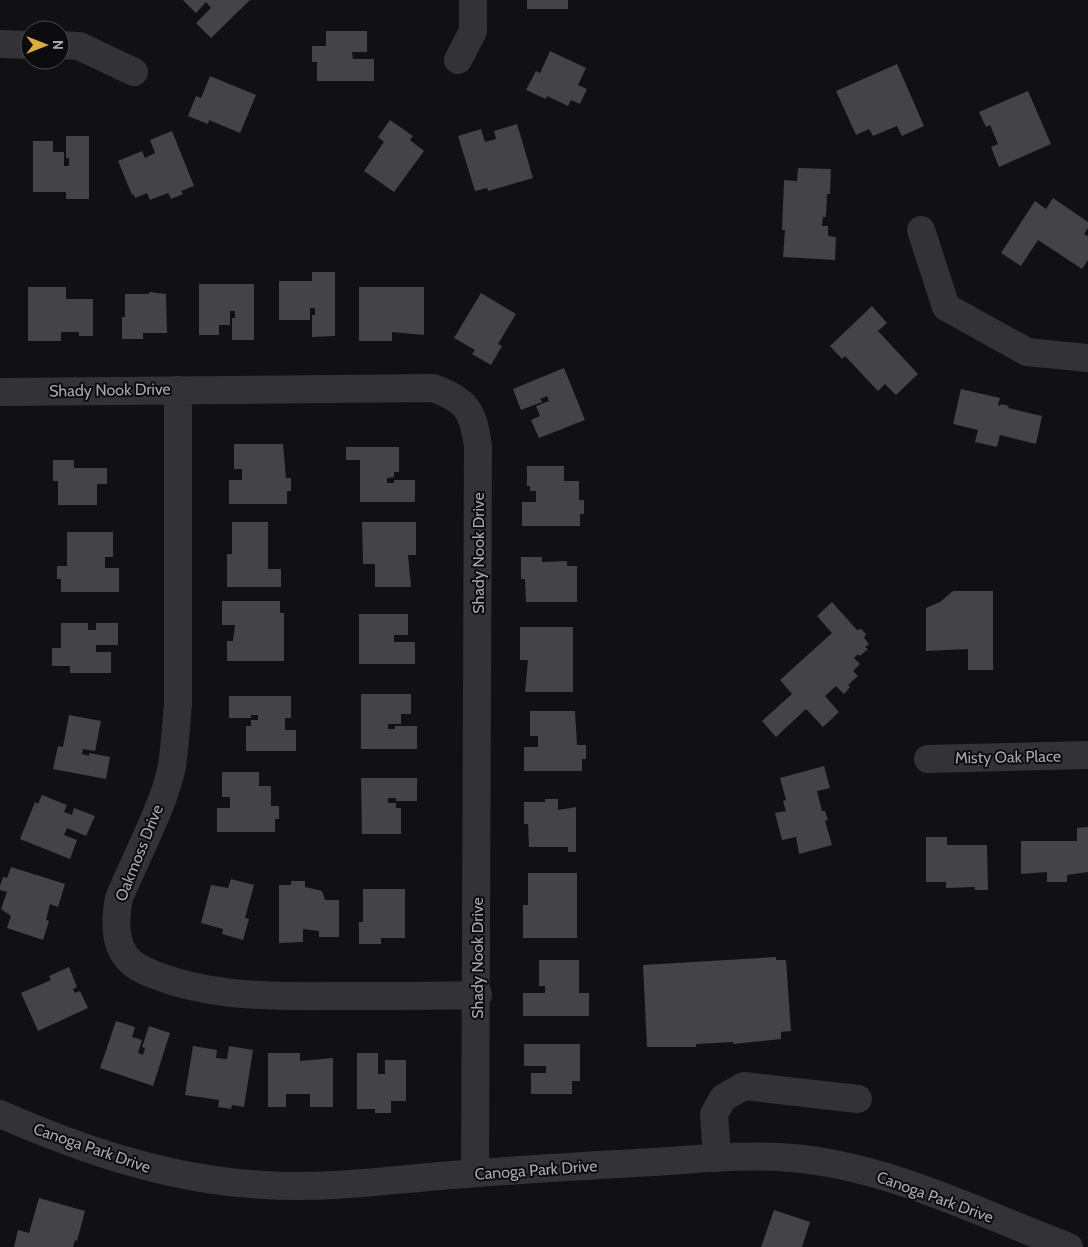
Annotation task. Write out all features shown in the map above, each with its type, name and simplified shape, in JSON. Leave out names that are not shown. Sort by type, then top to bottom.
[{"type":"street","points":[[458,60],[473,31],[473,0]]},
{"type":"street","points":[[0,44],[20,44]]},
{"type":"street","points":[[70,46],[79,46],[134,72]]},
{"type":"street","points":[[921,230],[946,307],[1027,352],[1088,358]]},
{"type":"street","name":"Shady Nook Drive","points":[[0,392],[433,388],[460,402],[470,412],[475,425],[478,446],[478,996],[475,1173]]},
{"type":"street","name":"Oakmoss Drive","points":[[178,390],[178,704],[172,766],[165,791],[119,898],[115,916],[116,933],[121,948],[130,962],[142,970],[202,990],[282,996],[478,996]]},
{"type":"street","name":"Misty Oak Place","points":[[928,759],[1088,756]]},
{"type":"street","points":[[717,1158],[714,1114],[723,1098],[744,1086],[858,1099]]},
{"type":"street","name":"Canoga Park Drive","points":[[1,1119],[115,1159],[152,1169],[228,1182],[300,1186],[717,1158],[795,1158],[854,1169],[908,1185],[1069,1247]]},
{"type":"building","points":[[183,0],[250,0],[211,38],[196,23],[211,8],[206,2],[196,13]]},
{"type":"building","points":[[527,0],[568,0],[568,9],[527,9]]},
{"type":"building","points":[[326,31],[367,31],[367,52],[352,52],[353,59],[374,59],[374,81],[317,81],[317,62],[312,62],[312,46],[326,46]]},
{"type":"building","points":[[550,51],[586,68],[578,85],[587,89],[580,104],[571,100],[568,106],[547,96],[546,99],[526,90],[536,71],[540,73]]},
{"type":"building","points":[[897,64],[924,126],[902,136],[897,126],[873,136],[869,129],[856,135],[836,91]]},
{"type":"building","points":[[210,76],[256,95],[240,133],[209,120],[208,124],[188,116],[196,96],[201,98]]},
{"type":"building","points":[[1028,91],[1051,144],[999,167],[991,147],[998,144],[990,125],[986,127],[979,112]]},
{"type":"building","points":[[390,120],[413,136],[410,140],[424,151],[394,192],[364,171],[384,142],[378,137]]},
{"type":"building","points":[[517,124],[533,178],[488,191],[487,188],[475,191],[458,136],[481,129],[485,142],[496,139],[494,131]]},
{"type":"building","points":[[172,131],[194,186],[181,191],[183,194],[171,199],[168,193],[150,200],[147,193],[135,198],[118,161],[142,151],[145,158],[155,153],[150,140]]},
{"type":"building","points":[[66,136],[89,136],[89,199],[66,199],[66,192],[33,192],[33,141],[53,141],[53,152],[64,152],[64,166],[69,166],[69,158],[66,158]]},
{"type":"building","points":[[798,168],[831,169],[830,194],[827,194],[826,217],[823,217],[822,226],[828,226],[828,236],[836,237],[835,260],[783,257],[785,230],[782,230],[784,180],[797,181]]},
{"type":"building","points":[[1053,198],[1088,222],[1088,228],[1084,234],[1088,236],[1088,260],[1082,269],[1038,240],[1021,266],[1001,253],[1035,201],[1046,209]]},
{"type":"building","points":[[312,272],[335,272],[335,336],[312,337],[312,315],[315,315],[315,308],[310,308],[310,320],[279,320],[279,281],[312,281]]},
{"type":"building","points":[[199,284],[254,284],[254,340],[232,340],[232,318],[235,318],[235,311],[230,311],[230,325],[219,325],[219,335],[199,335]]},
{"type":"building","points":[[28,287],[66,287],[66,299],[93,299],[93,336],[79,336],[79,332],[61,332],[61,341],[28,341]]},
{"type":"building","points":[[359,287],[424,287],[424,335],[392,332],[392,341],[359,341]]},
{"type":"building","points":[[149,292],[166,294],[167,333],[143,333],[143,339],[122,339],[122,317],[125,317],[125,294],[149,294]]},
{"type":"building","points":[[481,293],[516,314],[498,344],[502,346],[491,365],[472,354],[475,350],[454,338]]},
{"type":"building","points":[[872,306],[887,323],[878,331],[918,374],[896,395],[885,384],[878,391],[845,356],[842,359],[830,346]]},
{"type":"building","points":[[564,368],[585,420],[539,438],[531,420],[540,416],[536,406],[549,401],[547,396],[540,399],[542,402],[521,410],[513,389]]},
{"type":"building","points":[[961,389],[1000,398],[998,405],[1000,406],[1001,404],[1009,406],[1008,408],[1042,416],[1036,444],[1000,435],[997,447],[975,442],[978,430],[953,424]]},
{"type":"building","points":[[234,444],[283,444],[286,478],[291,478],[291,491],[287,491],[287,504],[229,504],[229,480],[242,480],[242,469],[234,469]]},
{"type":"building","points":[[346,447],[399,447],[399,472],[394,472],[394,477],[387,478],[387,483],[394,483],[394,480],[415,480],[415,502],[360,502],[360,460],[346,460]]},
{"type":"building","points":[[53,460],[74,460],[74,468],[107,468],[107,484],[97,484],[97,505],[58,505],[58,481],[53,481]]},
{"type":"building","points":[[527,466],[564,466],[564,481],[579,481],[579,500],[584,500],[584,514],[580,514],[580,526],[522,526],[522,502],[536,502],[536,491],[530,491],[530,486],[527,486]]},
{"type":"building","points":[[232,522],[268,522],[268,569],[281,569],[281,587],[227,587],[227,554],[232,554]]},
{"type":"building","points":[[362,522],[416,522],[416,555],[408,555],[411,587],[375,587],[375,564],[363,564]]},
{"type":"building","points":[[67,532],[113,532],[113,557],[105,557],[105,568],[119,568],[119,592],[61,592],[61,579],[57,579],[57,566],[67,566]]},
{"type":"building","points":[[521,557],[542,557],[542,562],[567,561],[567,566],[577,566],[577,602],[526,602],[525,579],[521,579]]},
{"type":"building","points":[[953,591],[993,591],[993,670],[968,670],[968,649],[926,651],[926,608],[940,602]]},
{"type":"building","points":[[222,601],[280,601],[280,613],[284,613],[284,661],[227,661],[227,641],[233,641],[235,625],[222,625]]},
{"type":"building","points":[[832,602],[857,630],[861,629],[866,634],[864,638],[869,644],[865,647],[868,649],[860,656],[858,654],[854,658],[860,664],[853,671],[858,676],[848,685],[850,687],[844,694],[836,686],[825,696],[839,712],[823,727],[806,709],[776,737],[762,721],[792,694],[780,680],[832,633],[817,616]]},
{"type":"building","points":[[359,614],[408,614],[408,635],[394,635],[394,642],[415,642],[415,664],[359,664]]},
{"type":"building","points":[[61,623],[88,623],[88,630],[96,630],[96,623],[118,623],[118,645],[96,645],[96,652],[111,652],[111,673],[70,673],[70,666],[52,666],[52,648],[61,648]]},
{"type":"building","points":[[520,627],[573,627],[573,692],[525,692],[528,660],[520,660]]},
{"type":"building","points":[[361,694],[411,694],[411,714],[401,714],[401,724],[388,724],[388,729],[395,729],[395,726],[417,726],[417,749],[361,749]]},
{"type":"building","points":[[229,696],[291,696],[291,718],[285,718],[285,730],[296,730],[296,751],[246,751],[246,726],[251,726],[251,720],[258,720],[258,715],[251,715],[251,718],[229,718]]},
{"type":"building","points":[[530,711],[575,711],[577,745],[586,745],[586,759],[582,759],[582,771],[524,771],[524,747],[538,747],[538,736],[530,736]]},
{"type":"building","points":[[69,715],[101,721],[95,751],[83,749],[82,754],[89,756],[89,753],[110,757],[106,779],[53,769],[58,746],[63,747]]},
{"type":"building","points":[[824,766],[830,788],[817,791],[822,811],[825,811],[828,820],[825,821],[832,845],[799,854],[796,837],[782,840],[775,813],[786,811],[783,801],[786,800],[780,778]]},
{"type":"building","points":[[222,772],[259,772],[259,786],[271,786],[271,806],[279,806],[279,819],[275,819],[275,832],[217,832],[217,808],[230,808],[230,797],[222,797]]},
{"type":"building","points":[[361,778],[417,778],[417,801],[396,801],[396,798],[388,798],[388,803],[396,803],[396,808],[401,808],[401,834],[362,834]]},
{"type":"building","points":[[42,795],[67,805],[64,812],[72,815],[74,808],[95,816],[86,836],[67,828],[64,835],[77,840],[70,859],[20,839],[35,802],[38,804]]},
{"type":"building","points":[[545,799],[558,799],[558,810],[576,807],[576,852],[568,852],[568,847],[529,847],[528,824],[524,824],[524,802],[545,802]]},
{"type":"building","points":[[1088,827],[1088,872],[1067,875],[1067,882],[1047,882],[1047,872],[1021,874],[1021,841],[1077,841],[1077,828]]},
{"type":"building","points":[[926,837],[947,837],[947,845],[987,845],[988,890],[975,890],[975,887],[946,888],[946,882],[926,882]]},
{"type":"building","points":[[11,867],[65,884],[58,907],[50,904],[46,920],[49,921],[43,940],[7,928],[11,916],[1,909],[7,892],[0,890],[0,886],[3,877],[7,878]]},
{"type":"building","points":[[528,873],[577,873],[577,938],[523,938],[523,905],[528,905]]},
{"type":"building","points":[[231,879],[254,885],[245,918],[249,919],[243,940],[222,934],[223,929],[201,923],[211,885],[228,888]]},
{"type":"building","points":[[291,881],[305,881],[305,887],[322,891],[325,900],[339,900],[339,937],[319,937],[319,931],[303,929],[303,942],[279,943],[279,885],[291,885]]},
{"type":"building","points":[[363,889],[405,889],[405,938],[381,938],[381,944],[359,944],[359,922],[363,922]]},
{"type":"building","points":[[776,957],[776,960],[786,960],[791,1031],[781,1032],[781,1039],[733,1044],[733,1042],[696,1044],[696,1047],[647,1047],[643,965]]},
{"type":"building","points":[[539,960],[579,960],[579,993],[589,993],[589,1016],[523,1016],[523,993],[545,993],[545,986],[539,986]]},
{"type":"building","points":[[69,967],[77,987],[73,989],[75,993],[80,991],[88,1008],[38,1031],[21,993],[51,980],[49,976]]},
{"type":"building","points":[[116,1021],[135,1027],[132,1037],[142,1040],[138,1053],[143,1055],[145,1048],[142,1047],[149,1026],[170,1033],[153,1086],[100,1068]]},
{"type":"building","points":[[524,1044],[580,1044],[580,1081],[572,1081],[572,1094],[531,1094],[531,1073],[546,1073],[546,1066],[524,1066]]},
{"type":"building","points":[[193,1046],[217,1050],[216,1058],[227,1059],[229,1046],[253,1050],[244,1107],[232,1105],[231,1109],[218,1107],[219,1100],[185,1095]]},
{"type":"building","points":[[268,1053],[300,1053],[300,1061],[333,1058],[333,1107],[310,1107],[310,1094],[286,1094],[286,1107],[268,1107]]},
{"type":"building","points":[[357,1053],[378,1053],[378,1074],[385,1074],[385,1060],[406,1060],[406,1101],[391,1101],[391,1113],[375,1113],[375,1109],[357,1109]]},
{"type":"building","points":[[39,1198],[85,1211],[77,1241],[75,1240],[73,1247],[14,1247],[18,1230],[29,1233]]},
{"type":"building","points":[[774,1210],[810,1222],[802,1247],[761,1247]]}]
